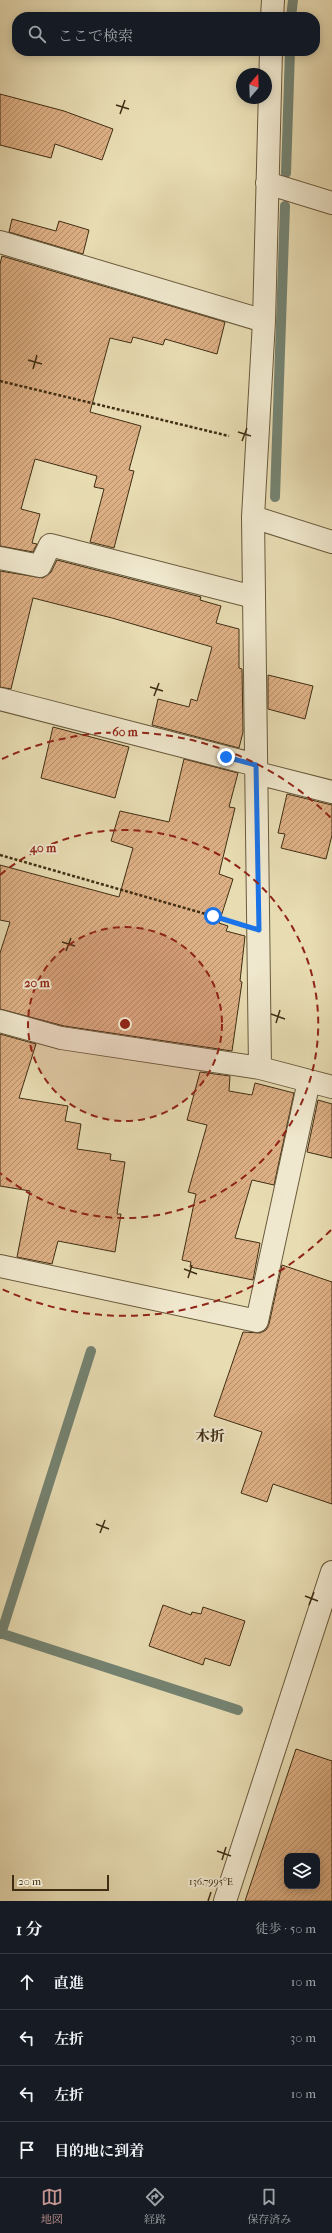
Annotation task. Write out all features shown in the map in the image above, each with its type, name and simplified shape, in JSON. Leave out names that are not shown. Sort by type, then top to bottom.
[{"type":"street","points":[[272,12],[273,0]]},
{"type":"street","points":[[260,1068],[253,517],[264,321],[271,56]]},
{"type":"street","points":[[267,183],[332,203]]},
{"type":"street","points":[[0,242],[264,321]]},
{"type":"street","points":[[253,517],[332,542]]},
{"type":"street","points":[[0,558],[40,566],[50,545],[254,597]]},
{"type":"street","points":[[0,699],[256,769],[332,792]]},
{"type":"street","points":[[0,1021],[60,1038],[260,1068],[332,1087]]},
{"type":"street","points":[[0,1266],[257,1321],[309,1081]]},
{"type":"street","points":[[225,1901],[332,1572]]},
{"type":"path","points":[[0,381],[257,443]]},
{"type":"path","points":[[0,855],[259,930]]},
{"type":"building","points":[[0,94],[64,111],[113,129],[102,160],[55,144],[51,158],[0,145]]},
{"type":"building","points":[[12,219],[56,231],[59,221],[89,230],[83,254],[9,232]]},
{"type":"building","points":[[2,256],[225,322],[217,354],[165,339],[163,345],[133,337],[131,343],[110,338],[90,412],[141,426],[129,470],[134,471],[114,548],[90,542],[104,489],[94,487],[97,476],[35,459],[21,509],[40,514],[32,543],[37,544],[33,552],[0,546],[0,264]]},
{"type":"building","points":[[57,560],[201,597],[200,600],[221,606],[216,623],[239,629],[239,668],[242,669],[243,732],[239,748],[152,725],[158,699],[189,707],[191,699],[197,701],[212,647],[112,618],[33,598],[11,689],[0,687],[0,571],[43,578],[51,572]]},
{"type":"building","points":[[268,675],[313,686],[305,719],[268,709]]},
{"type":"building","points":[[53,727],[129,747],[115,798],[41,778]]},
{"type":"building","points":[[184,759],[238,773],[229,807],[235,808],[219,874],[233,879],[219,923],[228,926],[226,931],[245,936],[240,981],[242,982],[232,1051],[64,1026],[0,1009],[0,953],[10,922],[0,920],[0,865],[119,897],[133,848],[111,841],[120,811],[169,822]]},
{"type":"building","points":[[287,794],[332,805],[332,835],[326,859],[281,848],[285,834],[278,833]]},
{"type":"building","points":[[0,1034],[36,1044],[19,1098],[68,1106],[65,1121],[81,1124],[77,1149],[111,1154],[110,1160],[125,1162],[117,1214],[121,1214],[115,1252],[58,1241],[52,1264],[17,1257],[30,1191],[0,1186]]},
{"type":"building","points":[[200,1072],[230,1076],[229,1091],[252,1095],[255,1083],[294,1093],[274,1185],[252,1180],[235,1238],[260,1243],[253,1280],[190,1267],[191,1262],[182,1260],[196,1194],[188,1192],[207,1125],[187,1120]]},
{"type":"building","points":[[318,1100],[332,1104],[332,1158],[307,1152]]},
{"type":"building","points":[[282,1265],[332,1282],[332,1504],[273,1484],[267,1502],[241,1493],[262,1432],[214,1416],[243,1332],[260,1333],[266,1330],[269,1324]]},
{"type":"building","points":[[163,1605],[191,1615],[192,1612],[201,1614],[203,1607],[245,1621],[230,1666],[205,1658],[203,1665],[149,1646]]},
{"type":"building","points":[[296,1749],[332,1761],[332,1901],[245,1901]]},
{"type":"waterway","points":[[292,12],[293,0]]},
{"type":"waterway","points":[[286,173],[290,56]]},
{"type":"waterway","points":[[275,497],[285,206]]},
{"type":"waterway","points":[[1,1634],[91,1351]]},
{"type":"waterway","points":[[0,1633],[238,1710]]},
{"type":"district","name":"木折","points":[[210,1436]]},
{"type":"route","points":[[213,916],[259,930],[256,765],[226,757]]}]
